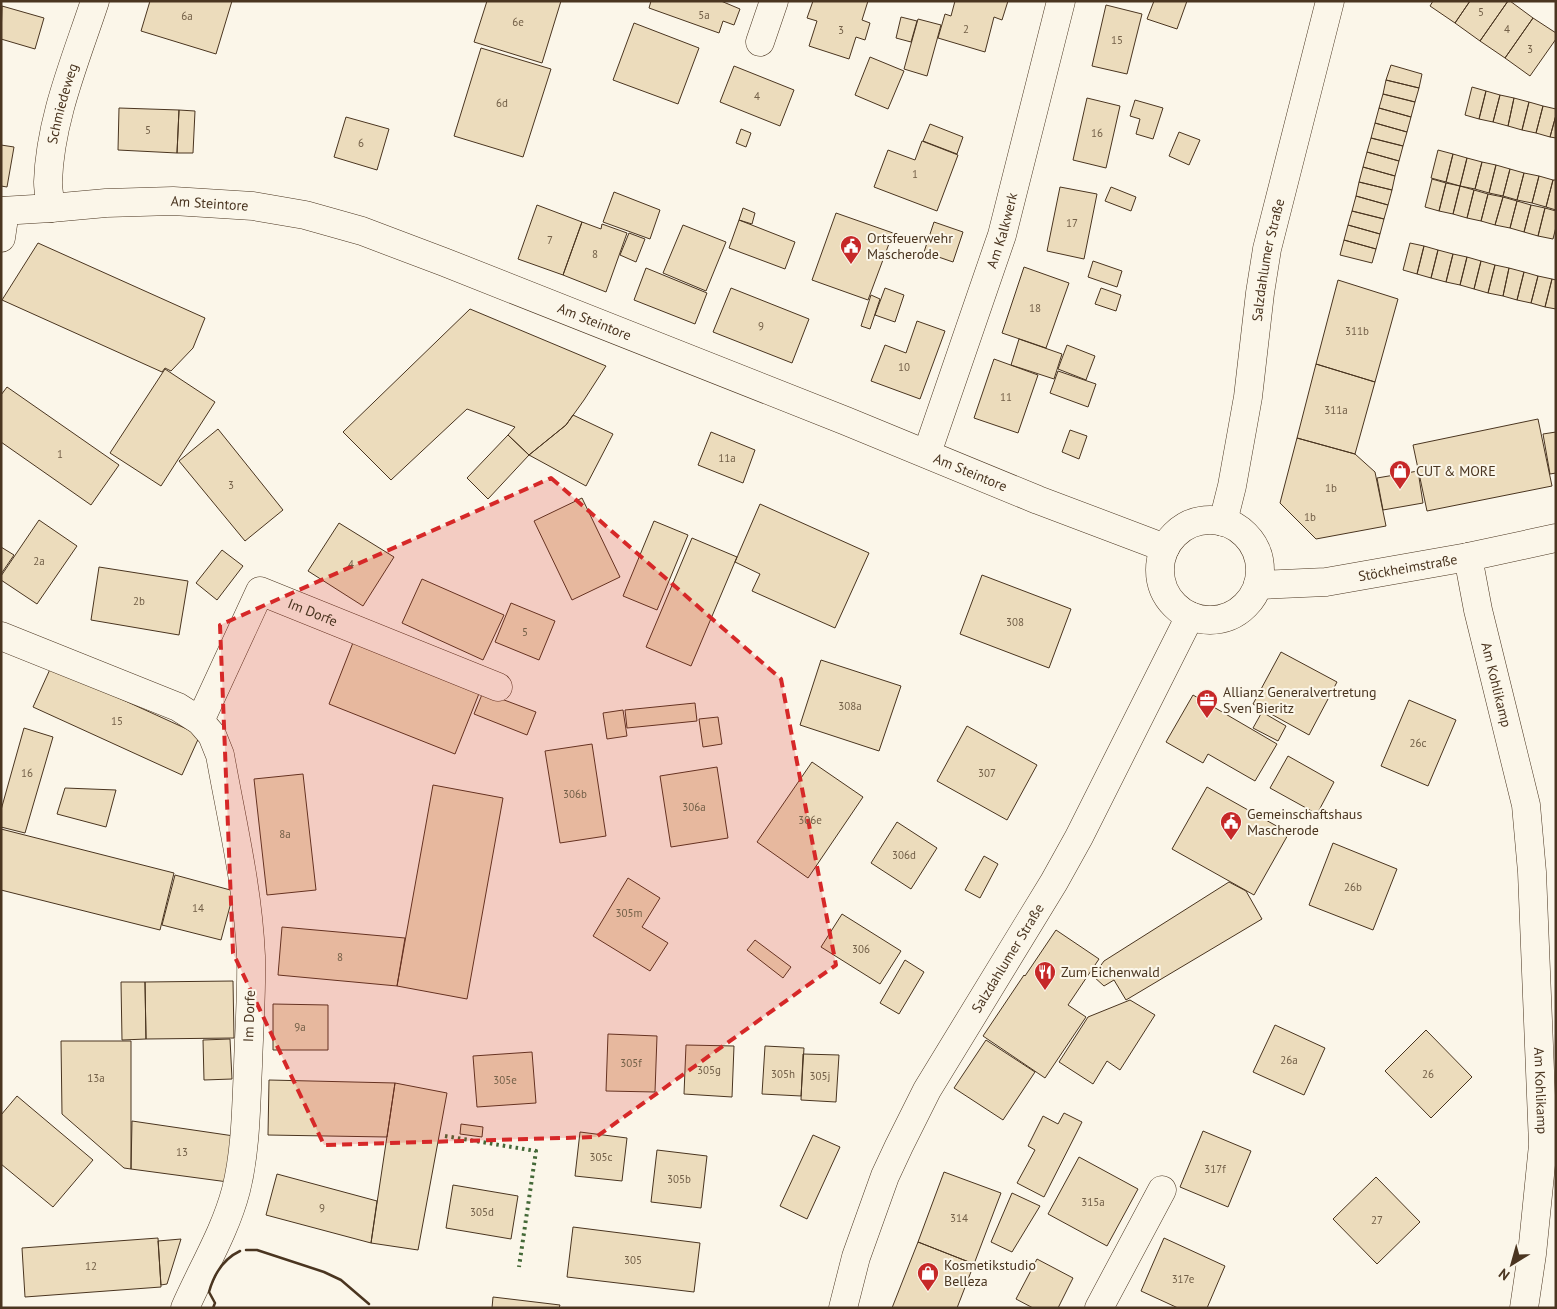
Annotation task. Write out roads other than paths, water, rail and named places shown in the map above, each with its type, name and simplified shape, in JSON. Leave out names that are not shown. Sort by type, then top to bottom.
[{"type":"street","name":"Schmiedeweg","points":[[51,208],[48,182],[53,140],[63,96],[95,1]]},
{"type":"street","points":[[760,42],[774,1]]},
{"type":"street","name":"Am Kalkwerk","points":[[927,453],[1002,235],[1061,1]]},
{"type":"street","name":"Salzdahlumer Straße","points":[[1223,522],[1232,486],[1248,397],[1260,293],[1268,249],[1330,1]]},
{"type":"street","name":"Am Steintore","points":[[3,211],[106,202],[173,201],[253,206],[305,214],[362,231],[444,262],[927,453],[1038,500],[1165,548]]},
{"type":"street","points":[[1,238],[3,211]]},
{"type":"street","points":[[1210,520],[1223,522],[1238,529],[1250,540],[1257,554],[1260,569],[1258,585],[1250,600],[1238,612],[1223,619],[1206,620],[1190,616],[1178,609],[1169,599],[1163,587],[1160,561],[1165,548],[1173,536],[1183,528],[1196,522],[1210,520]]},
{"type":"street","name":"Stöckheimstraße","points":[[1258,585],[1326,582],[1468,557],[1556,538]]},
{"type":"street","name":"Am Kohlikamp","points":[[1468,557],[1478,610],[1544,870],[1543,1145],[1532,1254],[1524,1308]]},
{"type":"street","name":"Im Dorfe","points":[[200,721],[260,591],[498,687]]},
{"type":"street","name":"Salzdahlumer Straße","points":[[843,1308],[856,1257],[885,1176],[927,1090],[1054,882],[1079,837],[1190,616]]},
{"type":"street","name":"Im Dorfe","points":[[1,636],[178,707],[200,721],[212,735],[220,755],[245,888],[251,958],[243,1156],[236,1191],[225,1223],[185,1308]]},
{"type":"street","points":[[1099,1308],[1162,1190]]},
{"type":"place","name":"Ortsfeuerwehr Mascherode","points":[[851,265]]},
{"type":"place","name":"CUT & MORE","points":[[1400,490]]},
{"type":"place","name":"Allianz Generalvertretung Sven Bieritz","points":[[1207,719]]},
{"type":"place","name":"Gemeinschaftshaus Mascherode","points":[[1231,841]]},
{"type":"place","name":"Zum Eichenwald","points":[[1045,991]]},
{"type":"place","name":"Kosmetikstudio Belleza","points":[[928,1292]]}]
